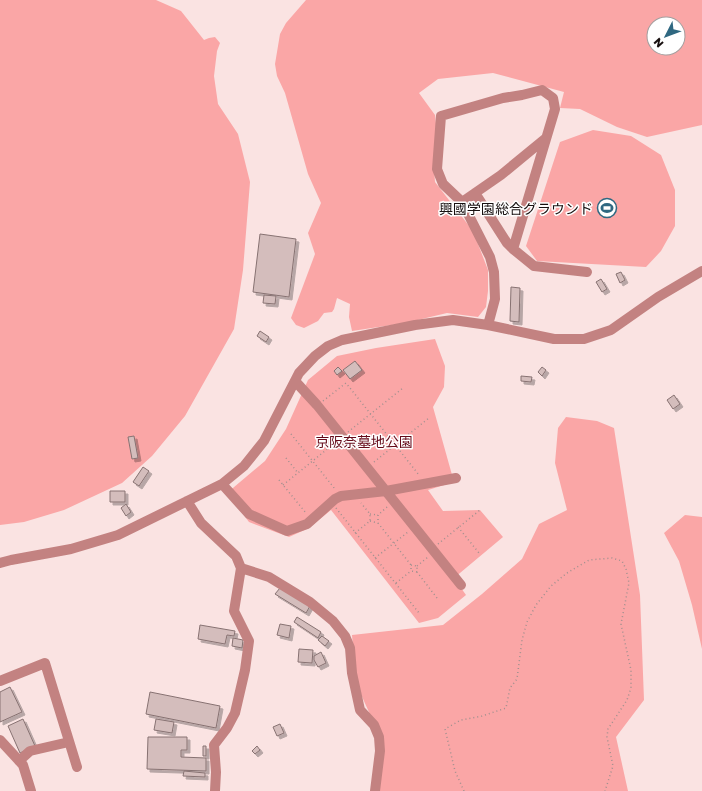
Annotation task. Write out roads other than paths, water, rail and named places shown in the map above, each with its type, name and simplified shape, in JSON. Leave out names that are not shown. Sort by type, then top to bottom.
[{"type":"street","points":[[488,325],[495,299],[494,272],[490,257],[462,202],[443,184],[437,169],[441,116],[503,98],[542,90],[553,98],[555,109],[513,249]]},
{"type":"street","points":[[462,202],[501,175],[546,138]]},
{"type":"street","points":[[475,193],[507,243],[534,266],[586,272]]},
{"type":"street","points":[[0,563],[72,549],[118,535],[222,484],[244,466],[264,441],[299,373],[315,356],[328,346],[342,340],[415,324],[452,320],[488,325],[554,339],[584,339],[611,330],[658,297],[702,271]]},
{"type":"street","points":[[295,381],[317,405],[461,585]]},
{"type":"street","points":[[222,484],[249,514],[287,531],[307,524],[331,502],[341,496],[386,491],[456,478]]},
{"type":"street","points":[[187,501],[201,523],[236,556],[241,568],[234,611],[249,641],[245,670],[235,713],[227,728],[214,744],[216,772],[215,791]]},
{"type":"street","points":[[241,568],[269,577],[310,602],[333,621],[345,636],[350,648],[352,673],[360,710],[374,725],[380,737],[380,751],[374,791]]},
{"type":"street","points":[[0,681],[45,662],[77,767]]},
{"type":"street","points":[[0,740],[23,764],[31,791]]},
{"type":"street","points":[[19,761],[30,751],[69,742]]},
{"type":"place","name":"興國学園総合グラウンド","points":[[607,208]]},
{"type":"park label","name":"京阪奈墓地公園","points":[[364,441]]}]
